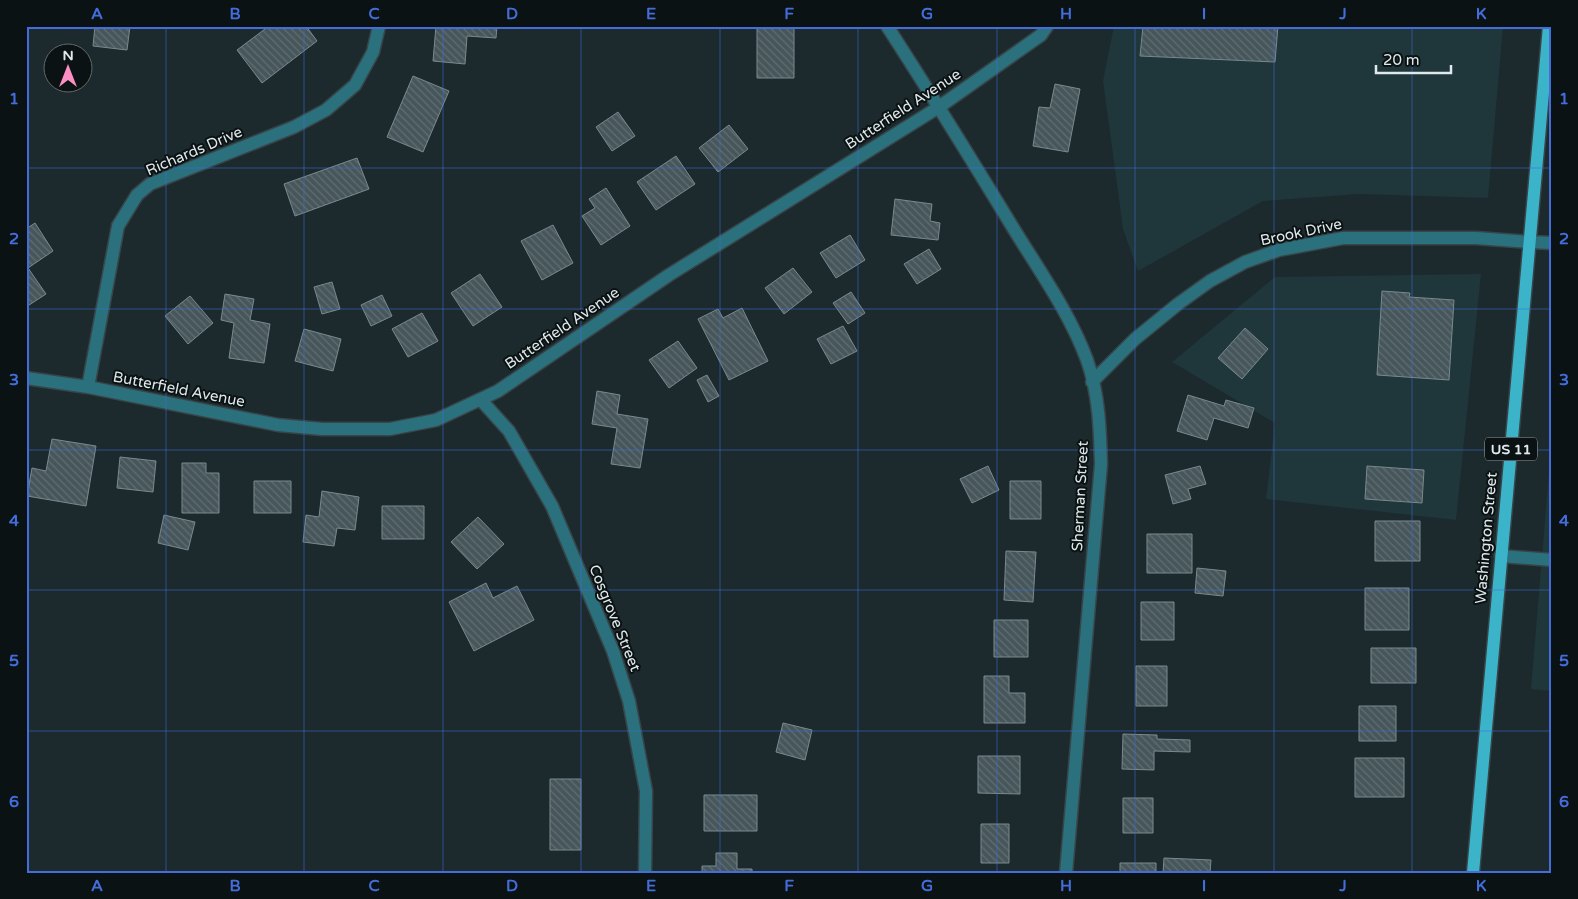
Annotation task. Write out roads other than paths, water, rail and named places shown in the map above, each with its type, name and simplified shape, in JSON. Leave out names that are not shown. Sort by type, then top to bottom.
[{"type":"main road","name":"Washington Street","points":[[1473,873],[1549,26]]},
{"type":"street","name":"Richards Drive","points":[[88,387],[118,226],[137,195],[150,184],[294,127],[326,110],[355,85],[373,52],[379,26]]},
{"type":"street","name":"Sherman Street","points":[[887,26],[940,107],[1067,315],[1087,360],[1099,415],[1101,464],[1066,873]]},
{"type":"street","name":"Butterfield Avenue","points":[[26,378],[88,387],[278,425],[322,429],[390,429],[436,420],[498,391],[669,275],[940,107],[1041,35],[1047,26]]},
{"type":"street","name":"Brook Drive","points":[[1092,382],[1135,339],[1210,281],[1245,262],[1279,250],[1343,238],[1476,238],[1552,243]]},
{"type":"street","name":"Cosgrove Street","points":[[481,400],[509,431],[552,506],[614,651],[629,701],[646,791],[644,873]]},
{"type":"street","points":[[1501,556],[1552,560]]}]
